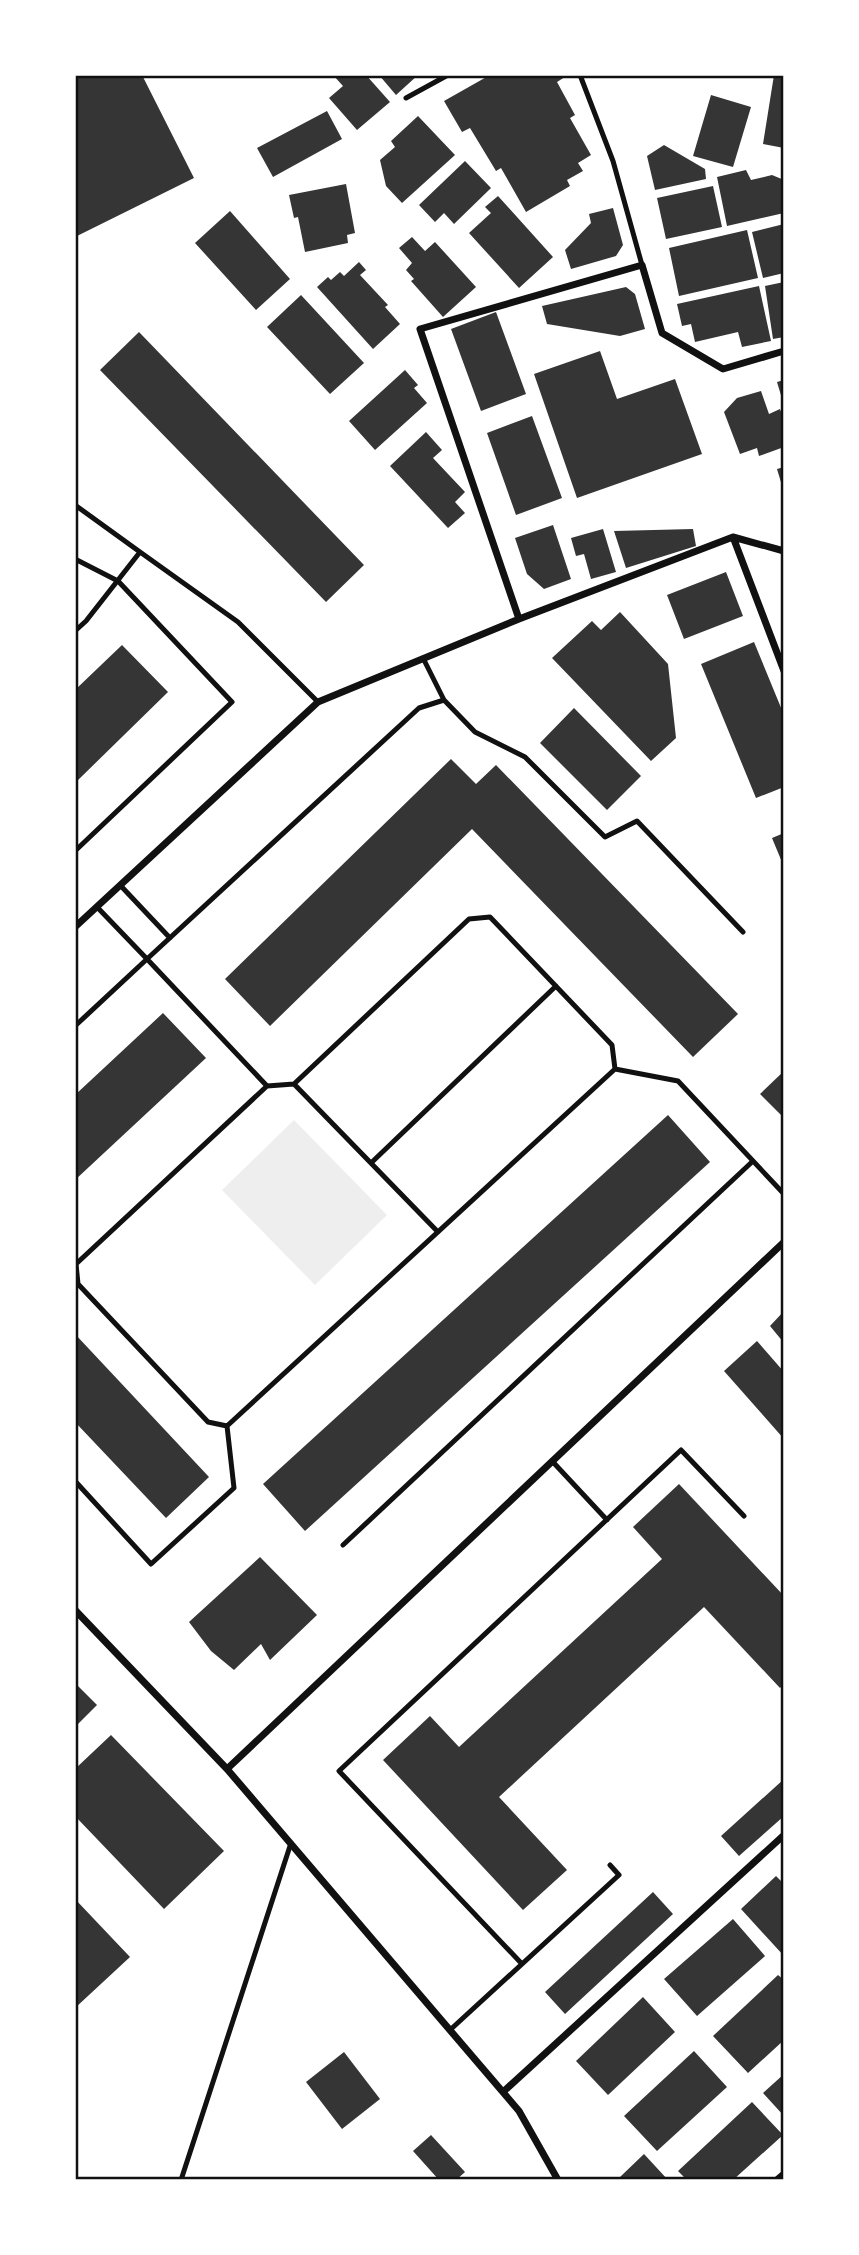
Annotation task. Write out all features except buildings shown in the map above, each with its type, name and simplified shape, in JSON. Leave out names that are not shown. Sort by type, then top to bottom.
[{"type":"street","points":[[519,619],[420,329],[642,265],[662,333],[723,369],[784,351]]},
{"type":"street","points":[[733,537],[784,671]]},
{"type":"street","points":[[75,927],[318,702],[519,619],[733,537],[784,551]]},
{"type":"street","points":[[227,1769],[784,1242]]},
{"type":"street","points":[[75,1610],[227,1769],[503,2092],[519,2111],[558,2180]]},
{"type":"street","points":[[503,2092],[784,1835]]},
{"type":"street","points":[[777,2180],[784,2174]]},
{"type":"lane","points":[[406,98],[448,75]]},
{"type":"lane","points":[[580,75],[613,161],[642,265]]},
{"type":"lane","points":[[75,505],[238,622],[318,702]]},
{"type":"lane","points":[[75,631],[140,552]]},
{"type":"lane","points":[[75,558],[118,581],[232,702],[75,851]]},
{"type":"lane","points":[[424,658],[444,700],[475,732],[525,758],[605,837],[637,821],[743,932]]},
{"type":"lane","points":[[75,1026],[419,708],[444,700]]},
{"type":"lane","points":[[120,885],[170,938]]},
{"type":"lane","points":[[97,907],[267,1086]]},
{"type":"lane","points":[[227,1426],[208,1423],[78,1284],[76,1264],[267,1086],[294,1084],[469,919],[490,917],[612,1045],[615,1069]]},
{"type":"lane","points":[[371,1163],[556,986]]},
{"type":"lane","points":[[227,1426],[615,1069]]},
{"type":"lane","points":[[615,1069],[678,1081],[784,1194]]},
{"type":"lane","points":[[294,1084],[438,1232]]},
{"type":"lane","points":[[343,1545],[753,1161]]},
{"type":"lane","points":[[75,1481],[151,1564],[233,1488],[227,1426]]},
{"type":"lane","points":[[523,1964],[339,1771],[681,1450],[744,1516]]},
{"type":"lane","points":[[552,1461],[607,1520]]},
{"type":"lane","points":[[181,2180],[291,1843]]},
{"type":"lane","points":[[450,2030],[619,1875],[610,1865]]},
{"type":"shaded area","points":[[294,1120],[387,1215],[315,1285],[222,1190]]}]
